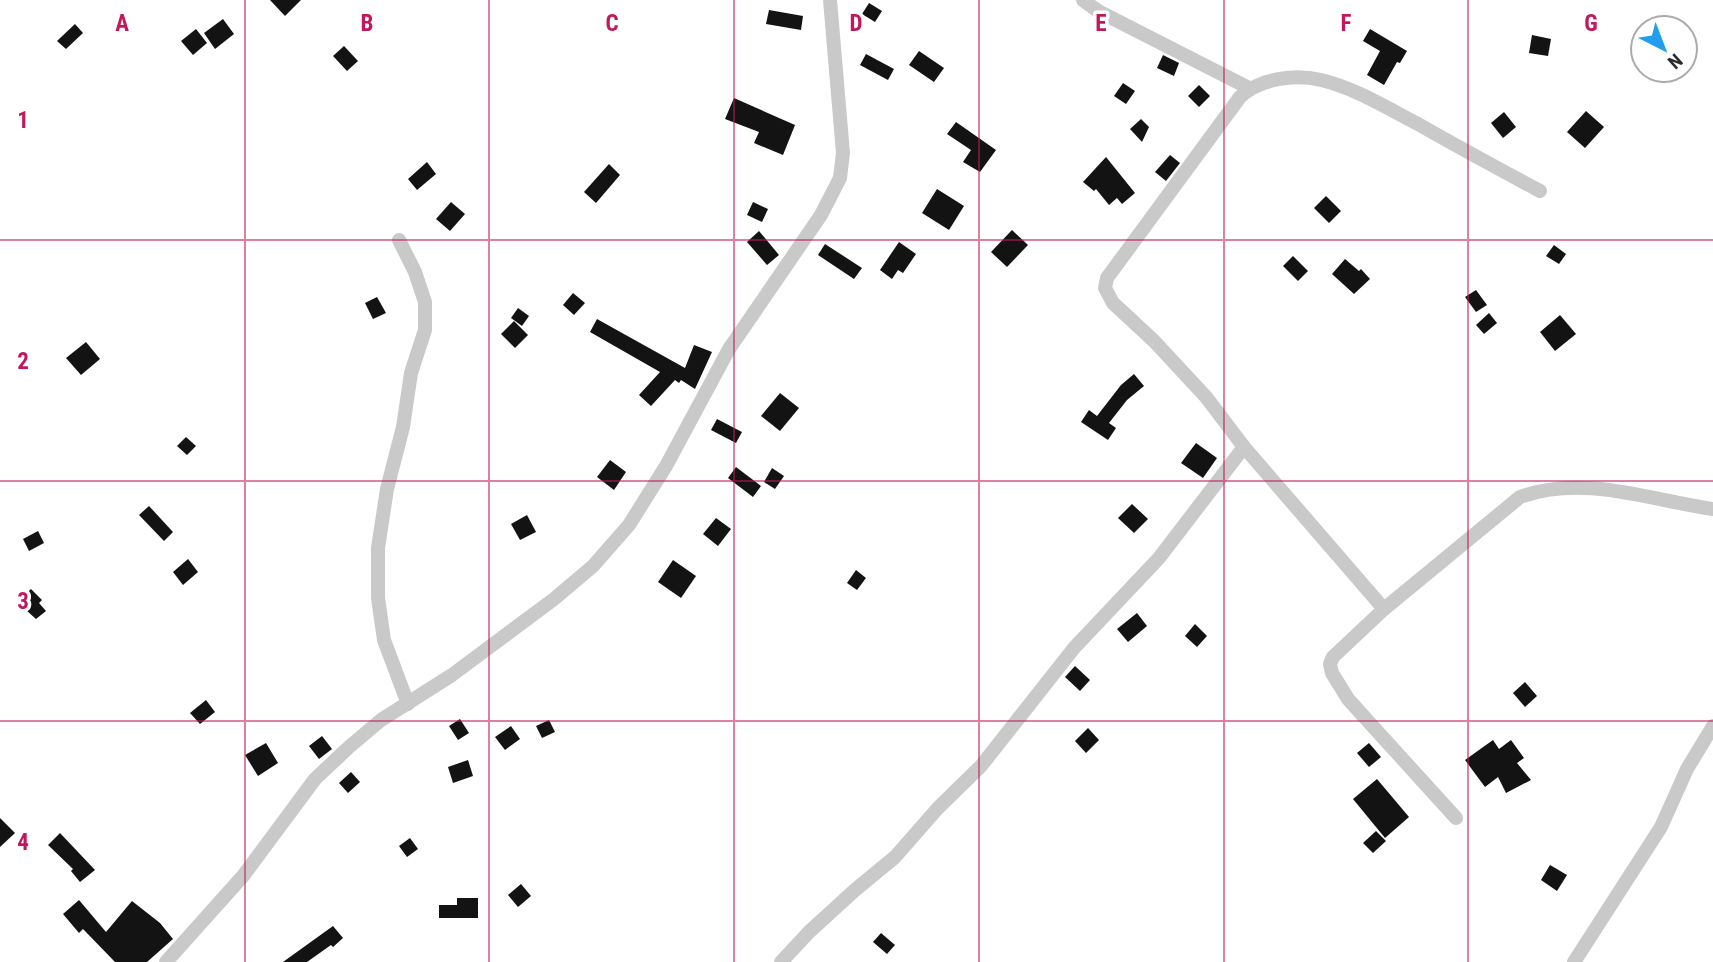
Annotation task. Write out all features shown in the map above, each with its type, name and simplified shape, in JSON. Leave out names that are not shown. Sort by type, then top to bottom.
[{"type":"street","points":[[166,962],[243,876],[315,779],[381,720],[452,675],[554,599],[593,566],[629,524],[666,466],[729,349],[821,215],[840,178],[843,152],[830,0]]},
{"type":"street","points":[[1083,0],[1098,11],[1249,88]]},
{"type":"street","points":[[1384,609],[1244,447],[1206,397],[1154,341],[1113,303],[1105,288],[1107,278],[1228,112],[1249,88],[1263,82],[1288,78],[1320,80],[1376,102],[1540,191]]},
{"type":"street","points":[[399,240],[415,272],[425,302],[425,330],[411,373],[403,427],[387,489],[378,548],[378,598],[384,640],[408,704]]},
{"type":"street","points":[[781,962],[809,932],[895,857],[937,808],[981,766],[1074,648],[1159,558],[1244,447]]},
{"type":"street","points":[[1456,818],[1348,699],[1332,673],[1330,664],[1333,657],[1384,609],[1520,497],[1542,489],[1622,491],[1713,509]]},
{"type":"street","points":[[1573,962],[1661,827],[1687,769],[1713,726]]},
{"type":"building","points":[[270,0],[301,0],[285,16]]},
{"type":"building","points":[[869,3],[882,11],[875,22],[862,14]]},
{"type":"building","points":[[769,10],[803,16],[801,30],[766,24]]},
{"type":"building","points":[[223,19],[234,34],[215,49],[204,33]]},
{"type":"building","points":[[75,24],[83,33],[66,49],[57,41]]},
{"type":"building","points":[[196,29],[207,43],[193,55],[181,41]]},
{"type":"building","points":[[1370,29],[1407,51],[1400,63],[1397,62],[1384,85],[1367,75],[1380,51],[1363,41]]},
{"type":"building","points":[[1532,35],[1551,39],[1548,56],[1529,53]]},
{"type":"building","points":[[344,46],[358,61],[347,71],[333,56]]},
{"type":"building","points":[[919,51],[944,68],[934,82],[909,65]]},
{"type":"building","points":[[866,54],[894,69],[888,80],[860,65]]},
{"type":"building","points":[[1163,55],[1179,63],[1174,76],[1157,68]]},
{"type":"building","points":[[1123,83],[1135,91],[1126,104],[1114,96]]},
{"type":"building","points":[[1199,85],[1210,96],[1199,107],[1188,96]]},
{"type":"building","points":[[734,98],[795,125],[783,155],[754,143],[759,132],[725,119]]},
{"type":"building","points":[[1586,111],[1604,127],[1585,148],[1567,132]]},
{"type":"building","points":[[1504,112],[1516,127],[1503,138],[1491,123]]},
{"type":"building","points":[[1141,119],[1149,127],[1142,142],[1130,129]]},
{"type":"building","points":[[956,122],[996,150],[980,172],[963,162],[971,150],[947,134]]},
{"type":"building","points":[[1170,155],[1180,163],[1166,181],[1155,172]]},
{"type":"building","points":[[1106,157],[1135,193],[1122,204],[1117,198],[1109,205],[1096,189],[1094,191],[1083,182]]},
{"type":"building","points":[[427,162],[436,174],[417,190],[408,179]]},
{"type":"building","points":[[609,164],[620,175],[596,203],[584,192]]},
{"type":"building","points":[[937,189],[964,206],[949,230],[922,213]]},
{"type":"building","points":[[1326,196],[1341,211],[1329,223],[1314,208]]},
{"type":"building","points":[[451,202],[465,214],[450,231],[436,219]]},
{"type":"building","points":[[753,202],[768,209],[762,222],[747,215]]},
{"type":"building","points":[[1012,230],[1028,245],[1007,267],[991,252]]},
{"type":"building","points":[[759,231],[779,255],[767,265],[747,242]]},
{"type":"building","points":[[899,242],[916,254],[903,273],[898,270],[892,279],[880,270]]},
{"type":"building","points":[[825,244],[862,268],[854,279],[818,255]]},
{"type":"building","points":[[1554,245],[1566,254],[1559,264],[1546,256]]},
{"type":"building","points":[[1293,256],[1308,271],[1298,281],[1283,266]]},
{"type":"building","points":[[1345,259],[1359,271],[1361,269],[1370,279],[1354,294],[1332,274]]},
{"type":"building","points":[[1476,290],[1487,305],[1476,312],[1465,297]]},
{"type":"building","points":[[573,293],[585,303],[574,315],[563,305]]},
{"type":"building","points":[[377,297],[386,313],[373,319],[365,303]]},
{"type":"building","points":[[518,308],[529,316],[522,326],[511,318]]},
{"type":"building","points":[[1489,313],[1497,323],[1484,334],[1476,325]]},
{"type":"building","points":[[1560,315],[1576,334],[1555,351],[1540,332]]},
{"type":"building","points":[[597,319],[685,368],[694,345],[712,352],[695,389],[681,380],[679,383],[675,380],[651,406],[639,395],[660,372],[590,332]]},
{"type":"building","points":[[514,321],[528,335],[515,348],[501,334]]},
{"type":"building","points":[[86,342],[100,359],[81,375],[66,358]]},
{"type":"building","points":[[1134,374],[1144,386],[1127,400],[1109,423],[1116,428],[1108,440],[1081,422],[1089,410],[1097,416],[1121,385]]},
{"type":"building","points":[[780,393],[799,408],[780,431],[761,416]]},
{"type":"building","points":[[717,419],[742,432],[736,443],[711,430]]},
{"type":"building","points":[[186,437],[196,446],[187,455],[177,446]]},
{"type":"building","points":[[1196,443],[1217,458],[1203,478],[1181,463]]},
{"type":"building","points":[[610,460],[626,472],[614,490],[597,477]]},
{"type":"building","points":[[736,467],[761,486],[753,497],[728,478]]},
{"type":"building","points":[[772,468],[784,476],[775,489],[764,482]]},
{"type":"building","points":[[1132,504],[1148,519],[1134,533],[1118,518]]},
{"type":"building","points":[[149,506],[173,532],[164,541],[139,515]]},
{"type":"building","points":[[527,515],[536,532],[520,540],[511,524]]},
{"type":"building","points":[[716,518],[731,529],[718,546],[703,534]]},
{"type":"building","points":[[38,531],[44,543],[29,551],[23,539]]},
{"type":"building","points":[[188,559],[198,572],[183,585],[173,572]]},
{"type":"building","points":[[673,560],[696,576],[681,598],[658,582]]},
{"type":"building","points":[[856,570],[866,578],[857,590],[847,583]]},
{"type":"building","points":[[31,589],[42,600],[39,603],[46,611],[36,619],[17,602]]},
{"type":"building","points":[[1137,613],[1147,626],[1128,642],[1117,629]]},
{"type":"building","points":[[1195,624],[1207,636],[1197,647],[1185,636]]},
{"type":"building","points":[[1075,666],[1090,680],[1080,691],[1065,677]]},
{"type":"building","points":[[1525,682],[1537,696],[1525,707],[1513,693]]},
{"type":"building","points":[[206,700],[215,712],[200,724],[190,713]]},
{"type":"building","points":[[460,719],[469,733],[458,740],[449,726]]},
{"type":"building","points":[[549,720],[555,732],[542,738],[536,726]]},
{"type":"building","points":[[511,726],[520,739],[505,750],[495,737]]},
{"type":"building","points":[[1088,728],[1099,740],[1086,753],[1075,741]]},
{"type":"building","points":[[322,736],[332,749],[319,759],[309,746]]},
{"type":"building","points":[[1493,740],[1499,749],[1511,740],[1524,758],[1517,763],[1531,780],[1506,793],[1498,777],[1485,787],[1465,760]]},
{"type":"building","points":[[266,743],[278,763],[258,776],[245,755]]},
{"type":"building","points":[[1369,743],[1381,757],[1369,767],[1357,753]]},
{"type":"building","points":[[468,760],[473,776],[453,783],[448,767]]},
{"type":"building","points":[[351,772],[360,782],[348,793],[339,783]]},
{"type":"building","points":[[1377,779],[1409,817],[1385,838],[1353,799]]},
{"type":"building","points":[[0,818],[15,833],[0,847]]},
{"type":"building","points":[[1376,831],[1386,841],[1373,853],[1363,843]]},
{"type":"building","points":[[60,833],[95,870],[80,882],[71,871],[73,869],[48,845]]},
{"type":"building","points":[[410,838],[418,849],[407,857],[399,846]]},
{"type":"building","points":[[1550,865],[1567,875],[1557,891],[1541,880]]},
{"type":"building","points":[[521,884],[531,896],[518,907],[508,895]]},
{"type":"building","points":[[457,898],[478,898],[478,918],[439,918],[439,905],[457,905]]},
{"type":"building","points":[[79,900],[106,932],[132,901],[160,923],[173,939],[147,962],[115,962],[83,929],[79,933],[63,914]]},
{"type":"building","points":[[333,926],[343,938],[333,947],[331,945],[307,962],[283,962]]},
{"type":"building","points":[[881,933],[895,945],[887,954],[873,942]]}]
